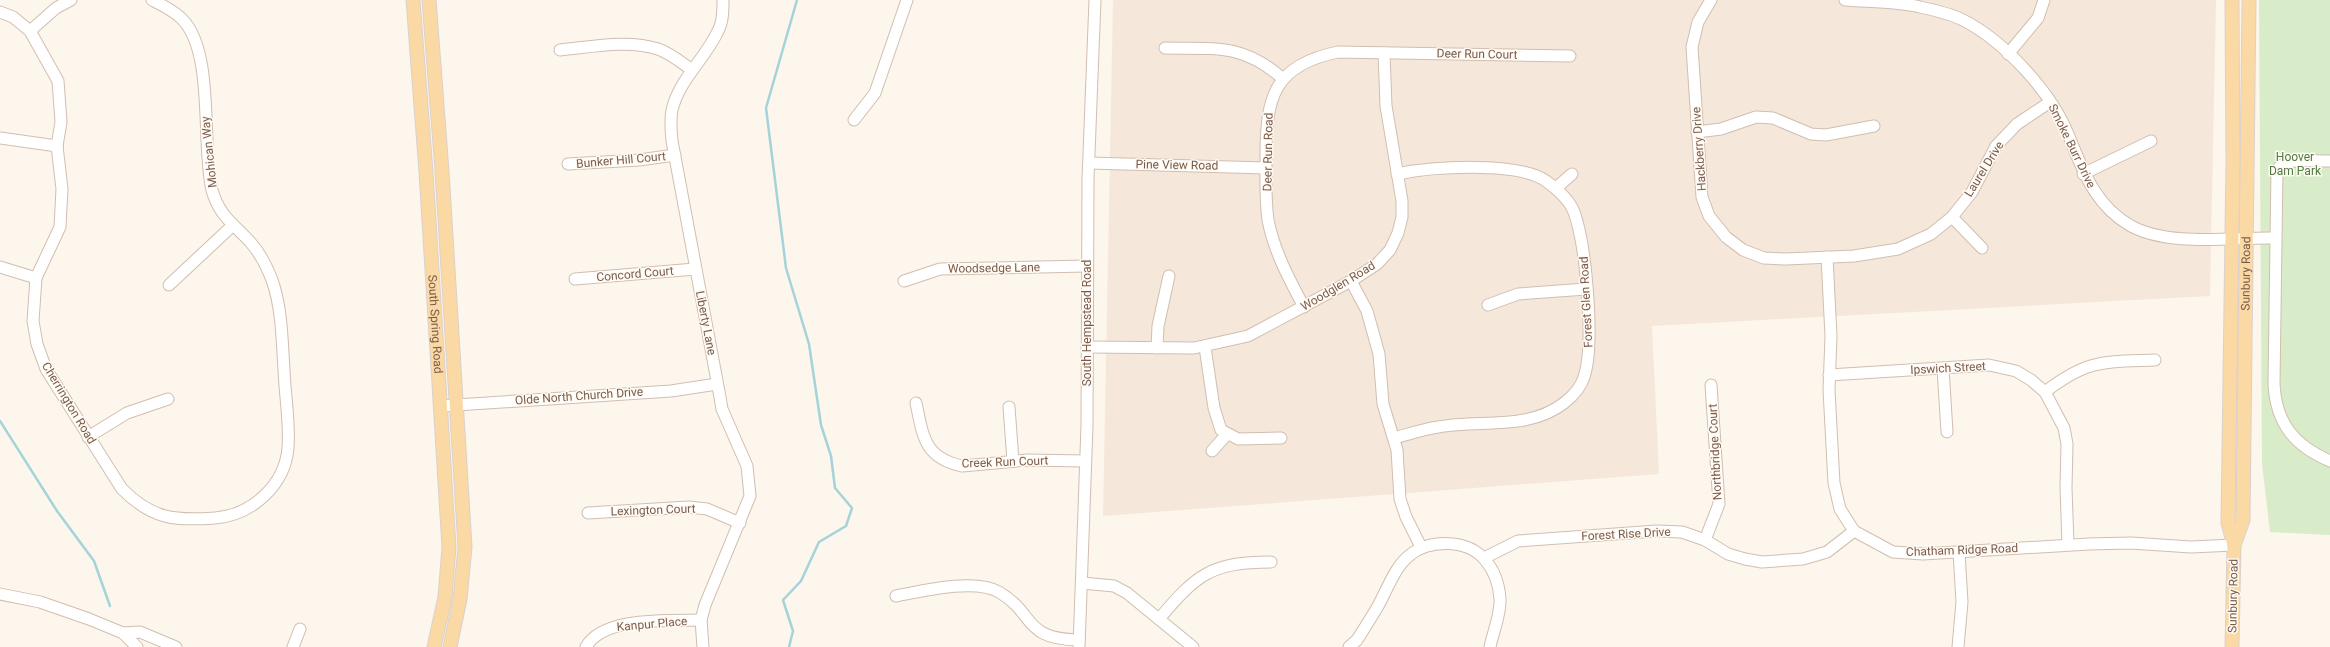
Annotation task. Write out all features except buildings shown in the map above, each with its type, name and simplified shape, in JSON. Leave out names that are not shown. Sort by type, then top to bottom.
[{"type":"main road","name":"South Spring Road","points":[[413,0],[422,106],[449,547],[445,597],[434,647]]},
{"type":"main road","name":"South Spring Road","points":[[429,0],[465,547],[460,599],[450,647]]},
{"type":"main road","name":"Sunbury Road","points":[[2232,0],[2233,144],[2228,523],[2234,545],[2232,647]]},
{"type":"main road","name":"Sunbury Road","points":[[2234,545],[2243,520],[2247,315],[2249,0]]},
{"type":"main road","points":[[422,106],[437,105]]},
{"type":"main road","points":[[2233,144],[2240,173],[2242,231],[2247,238]]},
{"type":"main road","points":[[2232,238],[2236,244],[2237,290],[2247,315]]},
{"type":"street","points":[[30,31],[56,8],[71,0]]},
{"type":"street","name":"Mohican Way","points":[[152,0],[173,11],[183,19],[192,32],[199,51],[212,190],[219,208],[232,226],[251,243],[263,260],[278,299],[288,449],[278,478],[268,493]]},
{"type":"street","name":"Liberty Lane","points":[[703,647],[701,620],[705,605],[750,496],[749,474],[739,445],[722,409],[675,155],[671,112],[675,99],[692,70],[717,33],[721,23],[723,0]]},
{"type":"street","points":[[854,120],[874,93],[907,0]]},
{"type":"street","name":"South Hempstead Road","points":[[1079,643],[1086,461],[1089,163],[1095,0]]},
{"type":"street","name":"Hackberry Drive","points":[[1711,0],[1698,22],[1692,47],[1702,197],[1709,216],[1726,237],[1743,250],[1764,258],[1827,257]]},
{"type":"street","name":"Smoke Burr Drive","points":[[1845,0],[1919,6],[1963,20],[1990,38],[2033,79],[2050,102],[2067,132],[2083,174],[2099,199],[2132,226],[2178,238],[2275,238]]},
{"type":"street","points":[[2008,54],[2038,18],[2044,0]]},
{"type":"street","name":"Cherrington Road","points":[[0,12],[13,17],[30,31],[58,81],[61,122],[57,146],[62,190],[60,227],[36,278],[33,321],[37,344],[46,370],[122,489],[137,504],[158,514],[188,519],[219,518],[246,509],[268,493]]},
{"type":"street","points":[[560,50],[644,46],[659,49],[692,70]]},
{"type":"street","points":[[1165,48],[1220,49],[1248,55],[1260,60],[1283,79]]},
{"type":"street","name":"Deer Run Road","points":[[1304,307],[1277,252],[1268,220],[1266,168],[1268,110],[1274,94],[1283,79],[1297,66],[1314,57],[1338,52],[1384,53]]},
{"type":"street","name":"Deer Run Court","points":[[1384,53],[1570,56]]},
{"type":"street","name":"Woodglen Road","points":[[1087,347],[1205,347],[1248,336],[1304,307],[1377,264],[1390,250],[1398,233],[1402,217],[1386,106],[1384,53]]},
{"type":"street","name":"Laurel Drive","points":[[1827,257],[1854,256],[1898,250],[1931,234],[1952,217],[1972,192],[1996,146],[2017,124],[2050,102]]},
{"type":"street","points":[[1697,132],[1721,129],[1756,116],[1773,118],[1811,134],[1826,135],[1874,126]]},
{"type":"street","points":[[0,138],[57,146]]},
{"type":"street","points":[[2083,174],[2152,142]]},
{"type":"street","name":"Bunker Hill Court","points":[[568,164],[639,160],[675,155]]},
{"type":"street","points":[[2330,161],[2287,162],[2280,165],[2276,178],[2274,384],[2278,410],[2294,438],[2304,447],[2330,461]]},
{"type":"street","name":"Pine View Road","points":[[1089,163],[1266,168]]},
{"type":"street","name":"Forest Glen Road","points":[[1394,438],[1439,426],[1531,419],[1551,411],[1575,394],[1584,379],[1588,364],[1589,336],[1582,240],[1574,211],[1556,188],[1544,180],[1524,172],[1505,170],[1436,168],[1397,174]]},
{"type":"street","points":[[1556,188],[1572,174]]},
{"type":"street","points":[[1952,217],[1982,248]]},
{"type":"street","points":[[169,284],[232,226]]},
{"type":"street","name":"Chatham Ridge Road","points":[[1827,257],[1832,336],[1829,375],[1834,483],[1840,509],[1854,531],[1893,552],[1923,554],[2068,544],[2131,543],[2191,547],[2234,545]]},
{"type":"street","name":"Woodsedge Lane","points":[[904,281],[940,269],[1087,266]]},
{"type":"street","points":[[0,267],[36,278]]},
{"type":"street","name":"Concord Court","points":[[575,279],[695,269]]},
{"type":"street","points":[[1157,348],[1158,326],[1169,276]]},
{"type":"street","points":[[1351,280],[1367,311],[1379,354],[1383,404],[1394,438],[1400,499],[1406,517],[1421,548]]},
{"type":"street","points":[[1488,305],[1518,294],[1586,289]]},
{"type":"street","points":[[1205,347],[1216,416],[1221,430],[1238,440],[1281,438]]},
{"type":"street","points":[[2045,392],[2067,376],[2088,365],[2155,360]]},
{"type":"street","name":"Ipswich Street","points":[[1829,375],[1989,365],[2016,371],[2045,392],[2064,428],[2067,444],[2066,488],[2068,544]]},
{"type":"street","points":[[1942,368],[1947,432]]},
{"type":"street","name":"Olde North Church Drive","points":[[441,406],[670,391],[717,384]]},
{"type":"street","name":"Northbridge Court","points":[[1705,540],[1719,504],[1711,385]]},
{"type":"street","points":[[88,437],[127,413],[168,400]]},
{"type":"street","name":"Creek Run Court","points":[[916,403],[924,439],[933,452],[944,460],[962,466],[1012,461],[1086,461]]},
{"type":"street","points":[[1009,407],[1012,461]]},
{"type":"street","points":[[1212,451],[1227,434]]},
{"type":"street","name":"Lexington Court","points":[[588,513],[689,507],[707,509],[740,523]]},
{"type":"street","name":"Forest Rise Drive","points":[[1484,558],[1509,544],[1538,539],[1657,532],[1682,532],[1705,540],[1728,554],[1762,562],[1815,556],[1827,552],[1854,531]]},
{"type":"street","points":[[1349,647],[1357,640],[1377,608],[1400,566],[1409,555],[1421,548],[1438,543],[1455,544],[1471,549],[1484,558],[1492,569],[1497,582],[1500,601],[1490,647]]},
{"type":"street","points":[[1958,647],[1962,602],[1959,552]]},
{"type":"street","points":[[1159,619],[1195,579],[1213,570],[1253,562],[1271,562]]},
{"type":"street","points":[[1082,583],[1114,586],[1127,593],[1193,647]]},
{"type":"street","points":[[896,596],[933,588],[957,586],[982,587],[998,591],[1012,603],[1034,628],[1043,634],[1062,640],[1079,643]]},
{"type":"street","points":[[0,594],[46,604],[123,633],[140,632],[176,647]]},
{"type":"street","name":"Kanpur Place","points":[[586,647],[595,637],[615,627],[701,620]]},
{"type":"street","points":[[293,647],[300,629]]},
{"type":"street","points":[[123,633],[137,647]]},
{"type":"shaded area","points":[[1113,0],[2216,0],[2210,296],[1652,326],[1659,474],[1103,516]]},
{"type":"green space","name":"Hoover Dam Park","points":[[2259,0],[2330,0],[2330,535],[2270,532],[2262,464]]},
{"type":"waterway","points":[[789,647],[793,631],[783,600],[801,581],[819,542],[846,526],[852,508],[835,488],[831,456],[821,425],[809,344],[786,268],[766,108],[797,0]]},
{"type":"waterway","points":[[0,421],[57,511],[94,561],[110,606]]}]
